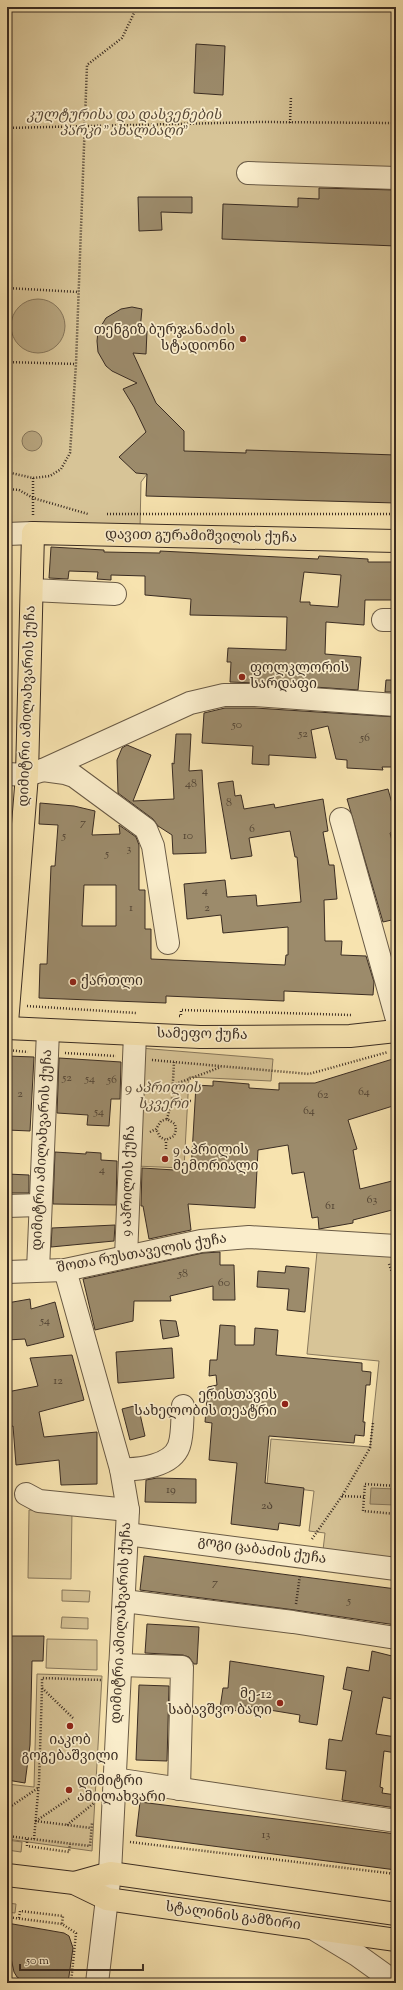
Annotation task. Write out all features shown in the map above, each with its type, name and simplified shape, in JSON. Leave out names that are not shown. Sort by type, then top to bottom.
[{"type":"main road","name":"დავით გურამიშვილის ქუჩა","points":[[33,533],[396,541]]},
{"type":"main road","name":"დიმიტრი ამილახვარის ქუჩა","points":[[7,1023],[26,773],[33,533]]},
{"type":"main road","name":"სამეფო ქუჩა","points":[[7,1028],[48,1031],[138,1024],[200,1037],[334,1036],[396,1031]]},
{"type":"main road","name":"სტალინის გამზირი","points":[[74,1883],[110,1873],[396,1914]]},
{"type":"main road","name":"სტალინის გამზირი","points":[[7,1875],[74,1883],[107,1899],[396,1940]]},
{"type":"street","points":[[248,174],[396,178]]},
{"type":"street","name":"დავით გურამიშვილის ქუჩა","points":[[7,534],[33,533]]},
{"type":"street","points":[[32,590],[115,594]]},
{"type":"street","points":[[26,773],[190,703],[224,695],[396,705]]},
{"type":"street","points":[[26,773],[65,773],[74,776],[146,829],[153,846],[168,943]]},
{"type":"street","points":[[341,819],[396,1016]]},
{"type":"street","name":"9 აპრილის ქუჩა","points":[[129,1256],[134,1056],[138,1024]]},
{"type":"street","name":"დიმიტრი ამილახვარის ქუჩა","points":[[38,1270],[48,1031]]},
{"type":"street","points":[[7,1206],[40,1205]]},
{"type":"street","name":"შოთა რუსთაველის ქუჩა","points":[[7,1272],[65,1270],[201,1240],[249,1237],[396,1246]]},
{"type":"street","name":"დიმიტრი ამილახვარის ქუჩა","points":[[65,1270],[121,1469],[128,1510],[124,1601],[112,1669],[114,1779],[110,1873],[97,1983]]},
{"type":"street","points":[[121,1469],[132,1469],[167,1461],[179,1447],[183,1406]]},
{"type":"street","points":[[26,1494],[39,1501],[128,1510]]},
{"type":"street","name":"გოგი ცაბაძის ქუჩა","points":[[127,1534],[396,1569]]},
{"type":"street","points":[[124,1601],[293,1622],[396,1638]]},
{"type":"street","points":[[112,1669],[182,1667],[179,1789]]},
{"type":"street","points":[[114,1779],[396,1821]]},
{"type":"street","points":[[314,1929],[357,1954],[396,1982]]},
{"type":"path","points":[[7,468],[11,473],[33,478],[50,476],[61,469],[70,453],[76,364],[87,65],[122,38],[138,7]]},
{"type":"path","points":[[373,7],[396,12]]},
{"type":"path","points":[[290,123],[291,96]]},
{"type":"path","points":[[7,128],[260,122],[396,123]]},
{"type":"path","points":[[7,288],[79,292]]},
{"type":"path","points":[[7,362],[76,364]]},
{"type":"path","points":[[33,478],[33,533]]},
{"type":"path","points":[[7,489],[19,490],[33,498],[87,514],[95,514]]},
{"type":"path","points":[[103,514],[396,514]]},
{"type":"path","points":[[25,1006],[138,1024]]},
{"type":"path","points":[[173,1016],[181,1016],[181,1010],[358,1015]]},
{"type":"path","points":[[7,1050],[134,1056],[141,1059],[309,1074],[390,1052]]},
{"type":"path","points":[[167,1119],[172,1100],[174,1062]]},
{"type":"path","points":[[173,1085],[223,1066]]},
{"type":"path","points":[[172,1100],[192,1101]]},
{"type":"path","points":[[166,1140],[160,1137],[156,1129],[158,1123],[167,1119]]},
{"type":"path","points":[[166,1140],[174,1136],[176,1130],[175,1124],[167,1119]]},
{"type":"path","points":[[166,1140],[166,1149]]},
{"type":"path","points":[[311,1541],[342,1496],[370,1448],[373,1423]]},
{"type":"path","points":[[396,1482],[396,1486],[365,1484],[363,1511],[396,1514]]},
{"type":"path","points":[[342,1496],[364,1497]]},
{"type":"path","points":[[293,1622],[300,1574]]},
{"type":"path","points":[[102,1688],[102,1680],[112,1669]]},
{"type":"path","points":[[34,1839],[38,1788],[42,1678],[102,1680]]},
{"type":"path","points":[[42,1688],[73,1718]]},
{"type":"path","points":[[7,1809],[38,1788]]},
{"type":"path","points":[[67,1825],[94,1804],[94,1797]]},
{"type":"path","points":[[35,1821],[70,1798]]},
{"type":"path","points":[[35,1821],[91,1828]]},
{"type":"path","points":[[7,1836],[90,1846]]},
{"type":"path","points":[[27,1839],[27,1846],[69,1852],[70,1844]]},
{"type":"path","points":[[128,1842],[396,1874]]},
{"type":"path","points":[[19,1918],[20,1911],[63,1916],[62,1924]]},
{"type":"path","points":[[7,1917],[62,1924],[76,1933],[71,1983]]},
{"type":"green space","name":"კულტურისა და დასვენების პარკი \"ახალბაღი\"","points":[[7,7],[396,7],[396,479],[147,474],[141,482],[140,529],[7,526]]},
{"type":"green space","name":"9 აპრილის სკვერი","points":[[140,1048],[273,1059],[271,1081],[189,1077],[184,1168],[135,1166]]},
{"type":"green space","points":[[317,1252],[396,1254],[396,1560],[323,1550],[325,1533],[309,1531],[314,1491],[267,1485],[271,1439],[370,1447],[379,1361],[307,1354]]},
{"type":"green space","points":[[29,1510],[72,1511],[71,1579],[28,1578]]},
{"type":"green space","points":[[62,1590],[90,1591],[89,1602],[62,1601]]},
{"type":"green space","points":[[62,1617],[88,1618],[88,1629],[61,1628]]},
{"type":"green space","points":[[47,1639],[97,1640],[97,1670],[46,1668]]},
{"type":"green space","points":[[37,1674],[102,1676],[92,1851],[7,1839],[7,1784],[34,1787]]},
{"type":"green space","points":[[7,1840],[22,1842],[21,1852],[7,1850]]},
{"type":"green space","points":[[7,1903],[16,1904],[15,1913],[7,1912]]},
{"type":"shaded area","points":[[38,299],[48,301],[57,307],[63,316],[65,326],[63,336],[57,345],[48,351],[38,353],[28,351],[19,345],[13,336],[11,326],[13,316],[19,307],[28,301]]},
{"type":"shaded area","points":[[32,431],[39,434],[42,441],[39,448],[32,451],[25,448],[22,441],[25,434]]},
{"type":"shaded area","points":[[371,1488],[396,1489],[395,1505],[370,1504]]},
{"type":"building","points":[[196,44],[225,46],[223,95],[194,93]]},
{"type":"building","points":[[319,188],[395,190],[396,246],[222,239],[223,204],[298,207],[298,198],[319,199]]},
{"type":"building","points":[[138,197],[192,197],[192,213],[161,212],[162,230],[139,231]]},
{"type":"building","points":[[132,307],[142,309],[140,330],[147,331],[146,354],[133,353],[156,403],[184,431],[184,451],[246,453],[246,450],[396,455],[396,503],[146,496],[147,474],[136,473],[119,457],[146,432],[134,407],[123,389],[137,383],[112,371],[106,366],[98,352],[97,341],[98,331],[106,318],[121,309]]},
{"type":"building","points":[[51,547],[104,550],[104,552],[160,553],[160,551],[318,559],[319,556],[368,559],[368,562],[396,562],[396,600],[365,600],[364,625],[326,622],[325,654],[361,657],[358,690],[230,682],[231,662],[227,662],[228,648],[286,650],[287,617],[190,615],[191,599],[145,595],[145,576],[111,575],[111,580],[97,579],[98,572],[69,571],[68,579],[49,578]],"holes":[[[304,572],[341,575],[338,607],[310,605],[310,602],[300,602]]]},
{"type":"building","points":[[386,680],[396,680],[396,692],[385,692]]},
{"type":"building","points":[[225,708],[255,708],[396,717],[396,767],[382,767],[383,770],[347,768],[347,760],[336,759],[328,726],[311,730],[316,758],[269,755],[269,765],[252,764],[253,746],[202,743],[204,713]]},
{"type":"building","points":[[176,734],[191,734],[189,771],[202,770],[206,853],[173,854],[172,835],[158,826],[153,819],[118,793],[117,760],[122,748],[127,745],[151,755],[133,801],[174,799],[172,763],[174,764]]},
{"type":"building","points":[[233,781],[235,796],[241,795],[244,809],[274,804],[275,808],[323,799],[328,831],[323,832],[329,865],[334,865],[337,899],[324,900],[325,941],[342,941],[341,955],[366,956],[374,982],[373,995],[284,991],[284,1001],[166,996],[166,1003],[39,998],[40,964],[47,964],[51,866],[55,866],[58,825],[39,824],[40,803],[74,806],[95,811],[92,835],[120,834],[119,825],[136,837],[139,845],[139,890],[145,890],[145,929],[151,929],[151,959],[285,965],[286,955],[288,955],[288,927],[223,933],[221,915],[187,919],[184,884],[225,880],[227,897],[256,895],[257,906],[301,902],[297,857],[295,857],[290,831],[249,838],[252,856],[231,859],[218,783]],"holes":[[[84,885],[116,885],[116,926],[82,926]]]},
{"type":"building","points":[[388,789],[393,807],[396,806],[396,831],[390,833],[396,856],[396,919],[383,922],[347,799]]},
{"type":"building","points":[[7,1056],[34,1057],[30,1131],[7,1130]]},
{"type":"building","points":[[59,1058],[121,1062],[120,1099],[111,1099],[109,1126],[87,1125],[88,1115],[57,1113]]},
{"type":"building","points":[[396,1058],[396,1105],[348,1120],[357,1149],[353,1150],[360,1189],[396,1180],[396,1209],[353,1220],[353,1223],[319,1229],[318,1217],[312,1218],[304,1172],[292,1174],[288,1145],[258,1150],[255,1208],[188,1204],[191,1230],[149,1239],[143,1206],[141,1206],[142,1168],[191,1171],[196,1085],[213,1086],[213,1081],[249,1084],[249,1088],[279,1090],[279,1083],[315,1083]]},
{"type":"building","points":[[55,1152],[86,1154],[86,1152],[101,1153],[101,1160],[117,1161],[116,1205],[53,1204]]},
{"type":"building","points":[[7,1174],[29,1175],[29,1193],[7,1193]]},
{"type":"building","points":[[115,1225],[114,1241],[51,1247],[52,1228]]},
{"type":"building","points":[[220,1252],[220,1265],[234,1265],[235,1300],[213,1300],[213,1286],[170,1296],[171,1301],[134,1301],[133,1321],[95,1330],[83,1279],[203,1253]]},
{"type":"building","points":[[286,1266],[309,1268],[305,1312],[287,1310],[289,1289],[257,1287],[258,1271],[285,1273]]},
{"type":"building","points":[[30,1299],[31,1309],[55,1302],[64,1337],[27,1346],[25,1339],[7,1340],[7,1303]]},
{"type":"building","points":[[160,1320],[176,1321],[179,1336],[163,1339]]},
{"type":"building","name":"ერისთავის სახელობის თეატრი","points":[[220,1325],[235,1326],[235,1345],[254,1345],[255,1328],[278,1330],[276,1355],[362,1363],[362,1371],[371,1372],[370,1385],[366,1385],[363,1422],[365,1422],[364,1436],[355,1435],[354,1443],[269,1436],[265,1483],[304,1488],[300,1526],[279,1523],[278,1530],[231,1524],[237,1463],[209,1460],[212,1423],[205,1422],[208,1387],[217,1385],[216,1375],[209,1376],[210,1360],[217,1360]]},
{"type":"building","points":[[172,1348],[174,1378],[118,1383],[116,1352]]},
{"type":"building","points":[[72,1355],[84,1400],[39,1412],[44,1437],[97,1432],[97,1484],[61,1485],[59,1460],[16,1465],[13,1426],[7,1427],[7,1392],[38,1386],[30,1358]]},
{"type":"building","points":[[138,1405],[145,1436],[130,1440],[122,1409]]},
{"type":"building","points":[[157,1478],[196,1479],[196,1503],[145,1502],[146,1480]]},
{"type":"building","points":[[144,1556],[396,1589],[396,1625],[140,1590]]},
{"type":"building","points":[[147,1624],[199,1627],[197,1664],[194,1664],[189,1657],[183,1655],[145,1653]]},
{"type":"building","points":[[7,1636],[44,1636],[43,1661],[32,1661],[30,1745],[25,1783],[7,1780]]},
{"type":"building","points":[[372,1651],[396,1657],[396,1700],[383,1697],[376,1734],[396,1737],[396,1753],[384,1751],[380,1787],[383,1788],[382,1793],[396,1795],[396,1808],[342,1800],[346,1771],[326,1769],[329,1739],[342,1741],[352,1691],[343,1689],[347,1667],[369,1671]]},
{"type":"building","points":[[230,1661],[324,1676],[317,1725],[299,1722],[300,1715],[239,1705],[238,1711],[220,1708],[223,1688],[228,1688]]},
{"type":"building","points":[[139,1685],[169,1686],[167,1761],[136,1760]]},
{"type":"building","points":[[140,1802],[396,1834],[396,1870],[136,1836]]},
{"type":"building","points":[[7,1923],[64,1933],[69,1936],[73,1948],[68,1983],[27,1983],[17,1977],[14,1972],[11,1958],[7,1957]]},
{"type":"place","name":"თენგიზ ბურჯანაძის სტადიონი","points":[[243,339]]},
{"type":"place","name":"ფოლკლორის სარდაფი","points":[[242,677]]},
{"type":"place","name":"ქართლი","points":[[73,982]]},
{"type":"place","name":"9 აპრილის მემორიალი","points":[[165,1159]]},
{"type":"place","name":"ერისთავის სახელობის თეატრი","points":[[285,1404]]},
{"type":"place","name":"მე-12 საბავშვო ბაღი","points":[[280,1703]]},
{"type":"place","name":"იაკობ გოგებაშვილი","points":[[70,1726]]},
{"type":"place","name":"დიმიტრი ამილახვარი","points":[[69,1790]]}]
